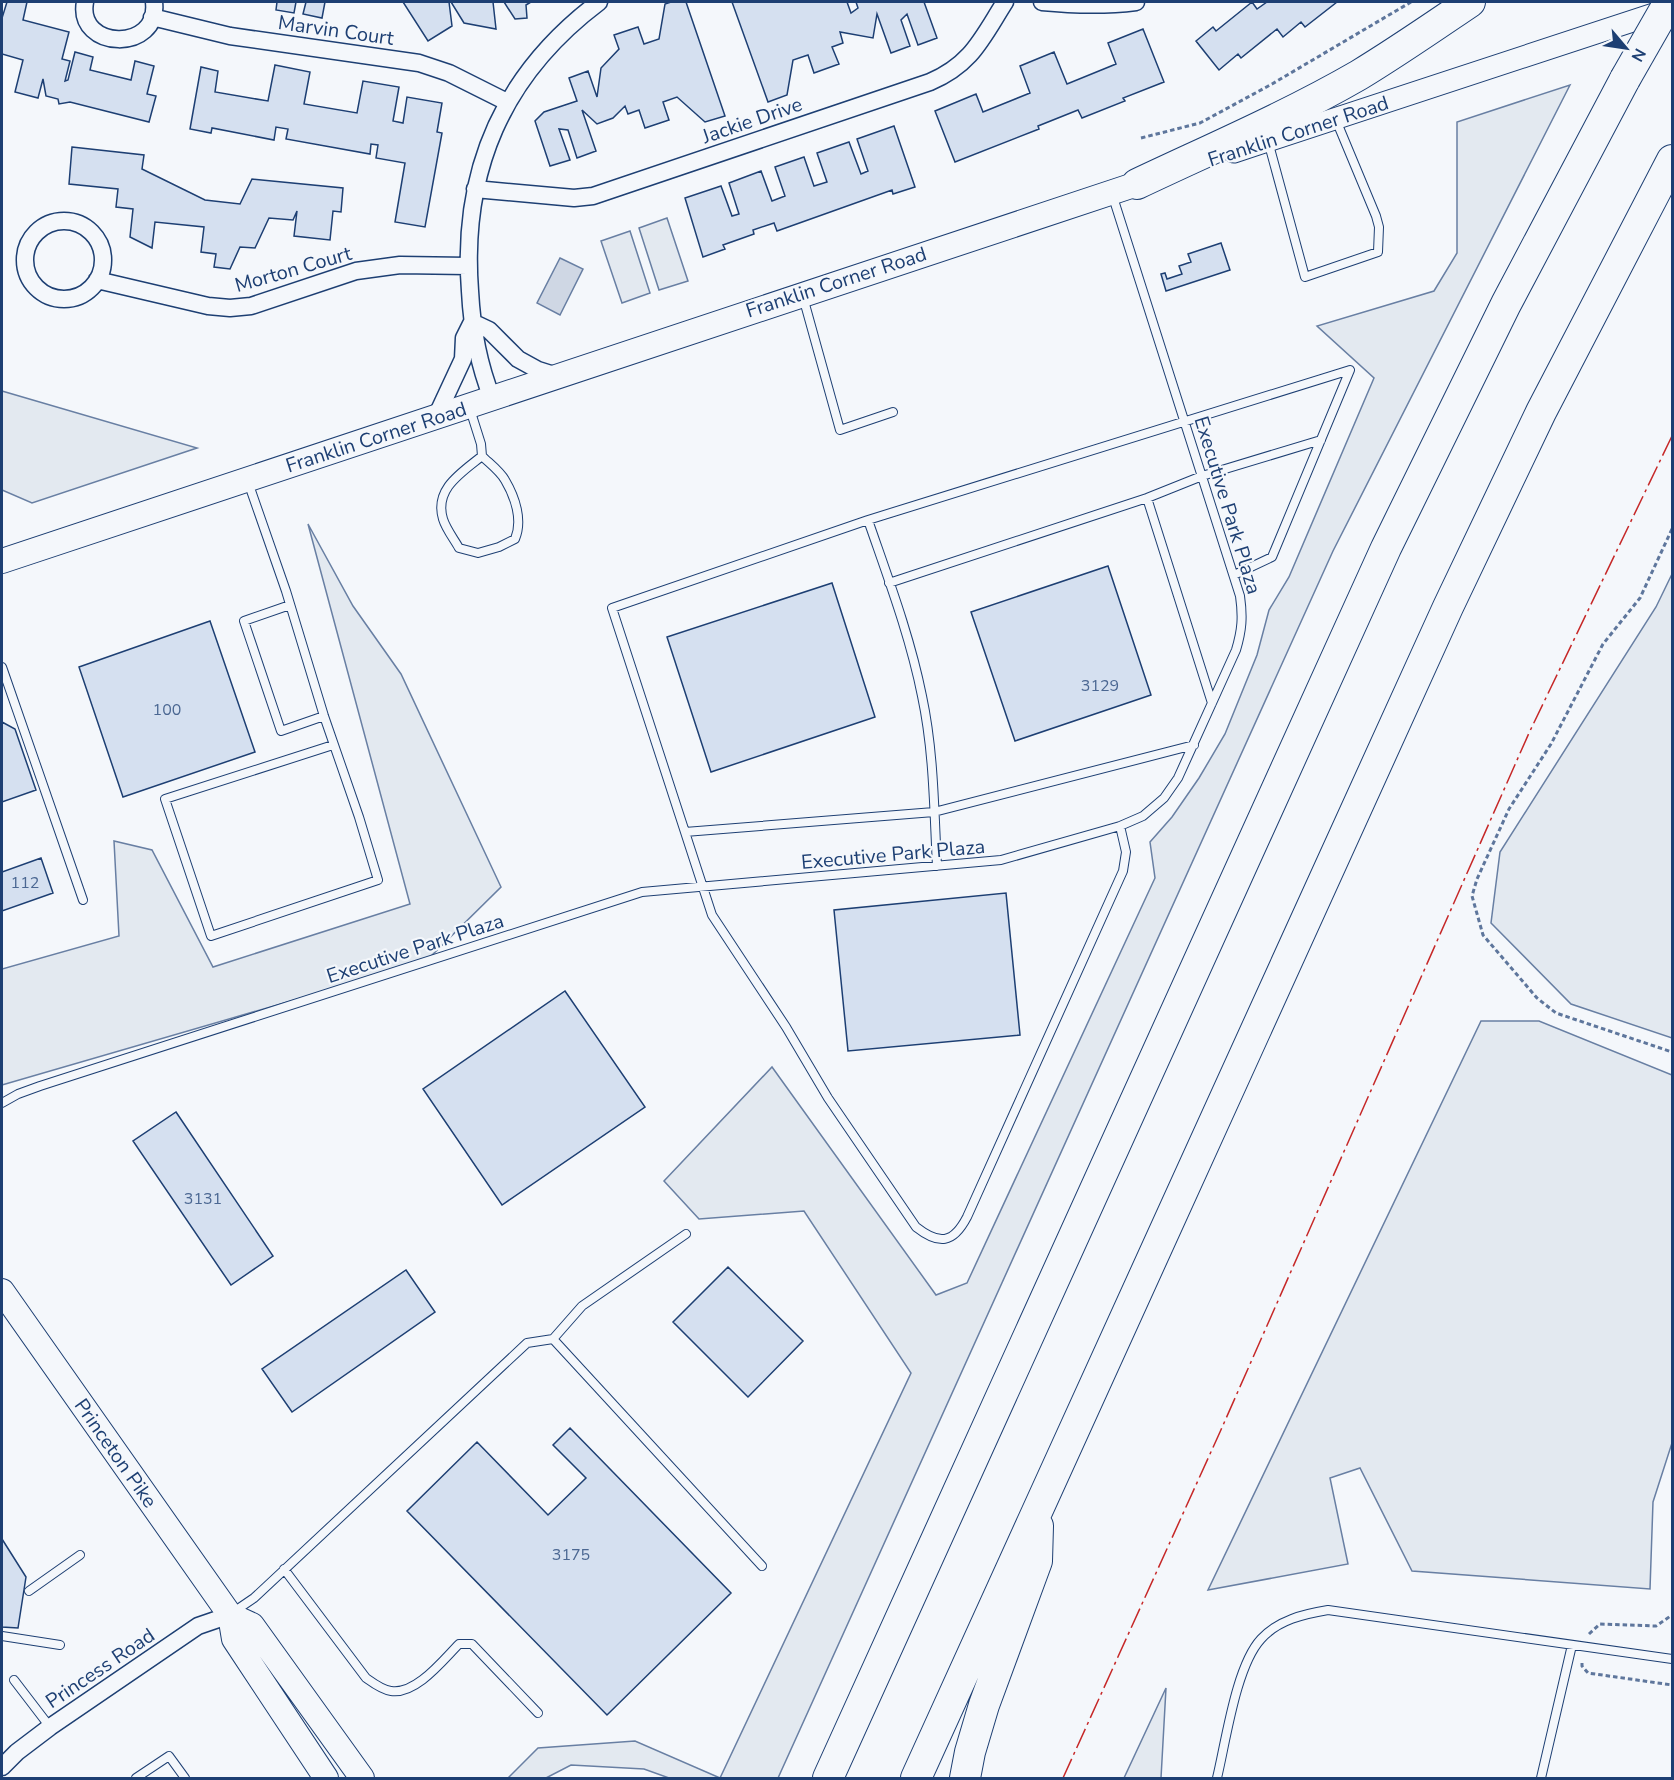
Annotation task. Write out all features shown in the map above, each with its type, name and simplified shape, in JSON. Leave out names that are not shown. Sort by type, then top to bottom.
[{"type":"highway","points":[[1124,188],[1278,118],[1358,75],[1415,40],[1470,2]]},
{"type":"highway","points":[[828,1779],[1386,548],[1506,304],[1625,79],[1669,2]]},
{"type":"highway","points":[[916,1779],[1453,597],[1541,412],[1672,160]]},
{"type":"highway","points":[[965,1779],[969,1752],[984,1705],[1037,1561],[1039,1505]]},
{"type":"main road","name":"Franklin Corner Road","points":[[2,561],[802,293],[1124,188]]},
{"type":"main road","name":"Princeton Pike","points":[[2,1291],[230,1615],[234,1639],[326,1779]]},
{"type":"main road","name":"Princeton Pike","points":[[230,1615],[252,1624],[362,1779]]},
{"type":"street","name":"Marvin Court","points":[[85,2],[87,20],[94,30],[106,38],[118,40],[131,38],[140,33],[153,9],[230,36],[419,63],[449,73],[507,102]]},
{"type":"street","points":[[492,398],[477,357],[472,322],[468,266],[470,223],[475,189],[494,131],[507,102],[526,73],[546,48],[575,19],[599,2]]},
{"type":"street","name":"Jackie Drive","points":[[475,189],[574,198],[593,196],[930,82],[962,63],[977,48],[1005,2]]},
{"type":"street","points":[[1042,2],[1077,5],[1136,2]]},
{"type":"street","name":"Franklin Corner Road","points":[[1124,188],[1672,8]]},
{"type":"street","points":[[64,220],[78,223],[90,231],[99,243],[103,255],[102,269],[97,280],[90,289],[79,296],[65,299],[51,297],[39,290],[29,279],[25,266],[25,252],[30,240],[39,229],[51,223],[64,220]]},
{"type":"street","name":"Morton Court","points":[[97,280],[208,306],[230,308],[251,306],[356,271],[400,266],[468,266]]},
{"type":"street","points":[[472,322],[489,330],[518,359],[538,370],[557,376]]},
{"type":"street","points":[[436,417],[463,359],[464,338],[472,322]]},
{"type":"street","name":"Princess Road","points":[[2,1767],[50,1727],[198,1626],[230,1615]]},
{"type":"lane","points":[[1268,140],[1305,277],[1378,252],[1379,227],[1376,216],[1336,118]]},
{"type":"lane","name":"Executive Park Plaza","points":[[2,1103],[34,1088],[642,892],[1000,860],[1120,826],[1143,816],[1164,798],[1178,778],[1236,650],[1242,630],[1240,596],[1185,421],[1124,188]]},
{"type":"lane","points":[[802,293],[840,430],[893,412]]},
{"type":"lane","points":[[1120,826],[1126,852],[1123,872],[967,1217],[959,1232],[947,1240],[930,1238],[916,1227],[828,1098],[786,1027],[712,915],[612,608],[868,520],[1350,370],[1272,557],[1234,575]]},
{"type":"lane","points":[[469,406],[481,444],[482,456],[505,478],[518,510],[518,532],[515,539],[499,547],[478,553],[459,548],[443,520],[440,500],[446,488],[482,456]]},
{"type":"lane","points":[[889,583],[1147,498],[1202,476],[1321,440]]},
{"type":"lane","points":[[247,478],[378,880],[211,936],[165,800],[333,745]]},
{"type":"lane","points":[[1147,498],[1212,703]]},
{"type":"lane","points":[[868,520],[906,633],[923,697],[932,766],[937,866]]},
{"type":"lane","points":[[290,605],[244,621],[281,731],[324,716]]},
{"type":"lane","points":[[2,667],[83,900]]},
{"type":"lane","points":[[685,832],[934,812],[1194,745]]},
{"type":"lane","points":[[230,1615],[254,1598],[527,1343],[552,1339],[582,1306],[686,1234]]},
{"type":"lane","points":[[552,1339],[762,1566]]},
{"type":"lane","points":[[29,1591],[80,1555]]},
{"type":"lane","points":[[284,1569],[366,1678],[377,1686],[391,1692],[406,1690],[419,1684],[459,1644],[472,1644],[538,1713]]},
{"type":"lane","points":[[1217,1779],[1239,1681],[1249,1655],[1262,1638],[1280,1624],[1301,1614],[1328,1610],[1672,1659]]},
{"type":"lane","points":[[2,1636],[60,1645]]},
{"type":"lane","points":[[1541,1779],[1572,1645]]},
{"type":"lane","points":[[14,1680],[50,1727]]},
{"type":"lane","points":[[136,1779],[170,1756],[185,1779]]},
{"type":"path","points":[[1142,138],[1200,123],[1272,84],[1410,2]]},
{"type":"path","points":[[1672,529],[1640,598],[1603,644],[1551,744],[1509,809],[1477,879],[1472,896],[1483,935],[1537,998],[1556,1013],[1672,1052]]},
{"type":"path","points":[[1672,1615],[1656,1626],[1600,1624],[1589,1634],[1584,1646],[1582,1666],[1588,1673],[1672,1684]]},
{"type":"shaded area","points":[[1570,85],[1333,551],[778,1778],[720,1778],[911,1373],[804,1211],[699,1219],[664,1181],[772,1067],[936,1295],[967,1283],[1155,878],[1150,842],[1172,817],[1225,734],[1257,655],[1269,610],[1289,577],[1374,378],[1317,326],[1434,291],[1457,253],[1457,122]]},
{"type":"shaded area","points":[[667,218],[688,281],[659,290],[639,228]]},
{"type":"shaded area","points":[[630,231],[650,293],[622,303],[601,241]]},
{"type":"shaded area","points":[[560,258],[583,269],[560,315],[537,303]]},
{"type":"shaded area","points":[[2,391],[197,448],[32,503],[2,490]]},
{"type":"shaded area","points":[[308,524],[353,606],[401,674],[501,887],[425,962],[2,1085],[2,969],[119,936],[114,841],[152,850],[213,967],[410,904]]},
{"type":"shaded area","points":[[1672,574],[1672,1038],[1571,1004],[1491,923],[1500,852],[1656,607]]},
{"type":"shaded area","points":[[1481,1021],[1539,1021],[1672,1075],[1672,1443],[1653,1502],[1650,1589],[1412,1571],[1360,1468],[1330,1478],[1348,1564],[1208,1590]]},
{"type":"shaded area","points":[[1166,1688],[1161,1778],[1124,1778]]},
{"type":"shaded area","points":[[635,1741],[720,1778],[669,1778],[644,1769],[571,1765],[546,1778],[508,1778],[538,1748]]},
{"type":"building","points":[[7,2],[27,2],[23,20],[69,32],[62,59],[70,61],[65,81],[68,80],[75,52],[93,57],[90,70],[131,80],[135,61],[154,66],[147,94],[156,96],[149,122],[70,102],[59,104],[58,99],[46,96],[43,79],[38,98],[15,92],[23,60],[2,54],[2,18]]},
{"type":"building","points":[[277,2],[296,2],[294,13],[276,10]]},
{"type":"building","points":[[306,2],[325,2],[322,18],[303,14]]},
{"type":"building","points":[[403,2],[449,2],[452,26],[428,41]]},
{"type":"building","points":[[451,2],[493,2],[496,29],[464,23]]},
{"type":"building","points":[[504,2],[531,2],[526,5],[527,18],[515,19]]},
{"type":"building","points":[[686,2],[725,116],[705,122],[677,97],[663,102],[669,120],[645,128],[639,110],[628,114],[625,106],[613,118],[597,124],[582,110],[596,151],[577,158],[568,130],[559,129],[570,160],[550,166],[535,121],[544,112],[577,101],[569,78],[588,71],[597,97],[601,68],[619,49],[614,35],[638,27],[644,44],[659,39],[665,4]]},
{"type":"building","points":[[732,2],[847,2],[851,13],[858,8],[856,2],[924,2],[937,38],[918,45],[907,14],[901,20],[910,46],[891,53],[877,14],[873,38],[840,32],[843,43],[832,47],[839,64],[814,73],[808,55],[793,60],[787,95],[768,102]]},
{"type":"building","points":[[1252,2],[1257,9],[1267,2],[1337,2],[1305,27],[1301,22],[1283,37],[1277,29],[1241,58],[1238,54],[1219,70],[1196,41],[1213,27],[1216,31]]},
{"type":"building","points":[[1143,29],[1164,82],[1123,98],[1125,101],[1082,118],[1078,110],[1038,126],[1039,129],[955,162],[935,111],[976,94],[983,112],[1030,93],[1020,66],[1054,52],[1067,84],[1116,64],[1108,43]]},
{"type":"building","points":[[275,65],[310,72],[304,104],[357,113],[363,81],[399,87],[393,121],[403,123],[407,97],[442,103],[437,132],[442,133],[425,227],[395,222],[405,163],[376,158],[378,145],[371,144],[370,154],[286,139],[288,129],[276,127],[274,140],[212,128],[211,133],[190,129],[201,67],[218,71],[215,92],[268,101]]},
{"type":"building","points":[[894,126],[915,187],[893,194],[892,190],[777,231],[774,223],[753,230],[754,234],[723,245],[725,249],[703,257],[685,198],[721,186],[732,216],[739,214],[729,183],[761,171],[772,201],[785,196],[775,167],[804,157],[814,186],[827,182],[817,153],[849,142],[861,174],[868,171],[857,139]]},
{"type":"building","points":[[72,147],[144,155],[142,169],[205,200],[240,204],[252,179],[343,188],[341,212],[333,211],[330,240],[294,236],[297,211],[293,220],[269,218],[255,248],[240,247],[230,269],[214,267],[216,254],[201,252],[204,227],[155,222],[152,248],[130,237],[133,209],[116,207],[118,189],[69,184]]},
{"type":"building","points":[[1221,243],[1230,270],[1166,291],[1161,274],[1165,273],[1167,279],[1182,274],[1179,266],[1191,262],[1188,254]]},
{"type":"building","points":[[1108,566],[1151,695],[1015,741],[971,612]]},
{"type":"building","points":[[832,583],[875,717],[711,772],[667,637]]},
{"type":"building","points":[[210,621],[255,752],[123,797],[79,667]]},
{"type":"building","points":[[2,722],[15,729],[36,790],[2,802]]},
{"type":"building","points":[[41,858],[53,893],[2,911],[2,872]]},
{"type":"building","points":[[1006,893],[1020,1035],[848,1051],[834,910]]},
{"type":"building","points":[[565,991],[645,1107],[502,1205],[423,1089]]},
{"type":"building","points":[[176,1112],[273,1256],[231,1285],[133,1141]]},
{"type":"building","points":[[728,1267],[803,1341],[748,1397],[673,1322]]},
{"type":"building","points":[[406,1270],[435,1312],[292,1412],[262,1369]]},
{"type":"building","points":[[570,1428],[731,1593],[607,1715],[407,1511],[477,1442],[548,1515],[586,1478],[553,1445]]},
{"type":"building","points":[[2,1539],[26,1577],[18,1628],[2,1627]]},
{"type":"power","points":[[1063,1778],[1220,1432],[1529,733],[1672,436]]}]
